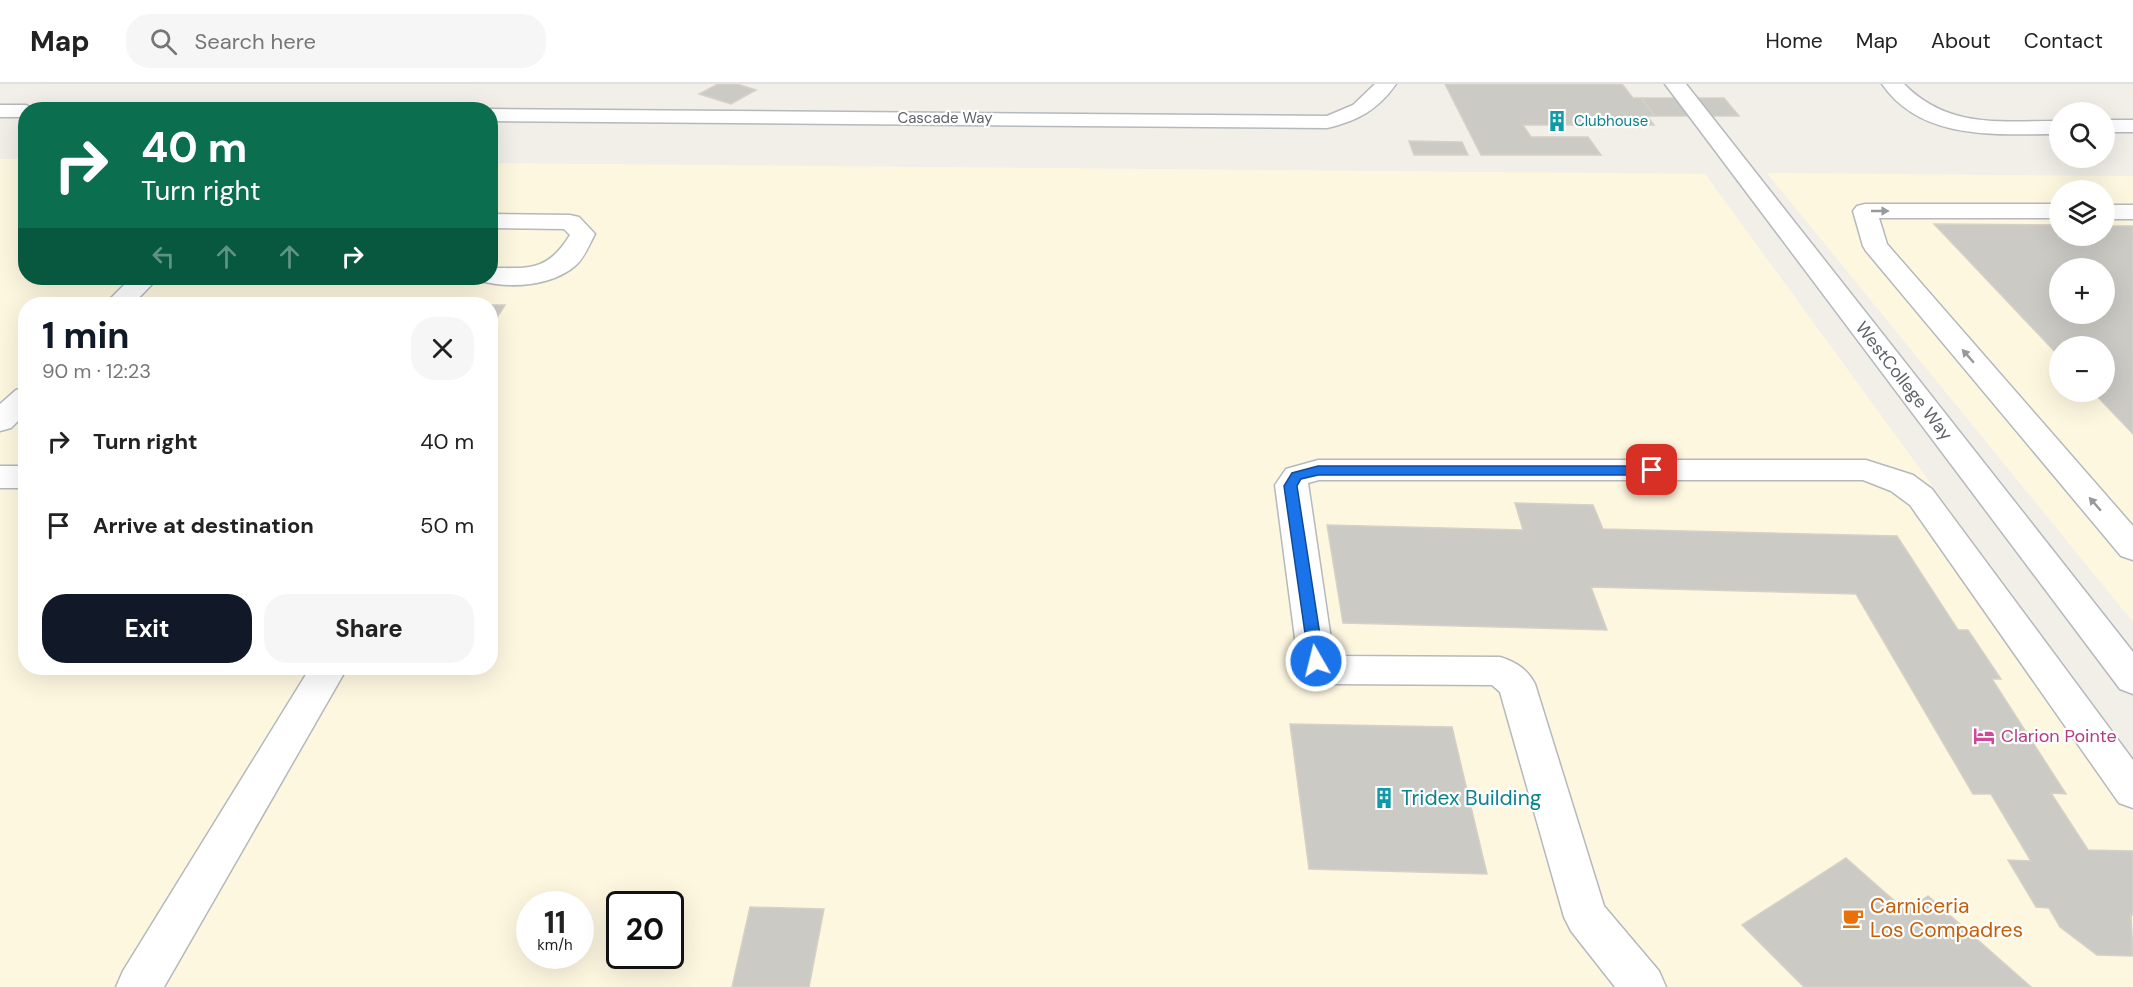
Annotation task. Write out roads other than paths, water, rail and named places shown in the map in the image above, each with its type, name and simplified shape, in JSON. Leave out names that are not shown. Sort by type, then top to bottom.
[{"type":"lane","name":"Cascade Way","points":[[498,115],[1327,122],[1350,117],[1370,102],[1386,84]]},
{"type":"lane","name":"WestCollege Way","points":[[1675,84],[2133,679]]},
{"type":"lane","points":[[1892,84],[1915,106],[1939,119],[1973,127],[2049,127]]},
{"type":"lane","points":[[0,111],[18,111]]},
{"type":"lane","points":[[2115,126],[2133,126]]},
{"type":"lane","points":[[2049,211],[1865,211],[1875,246],[2133,548]]},
{"type":"lane","points":[[2115,212],[2133,212]]},
{"type":"lane","points":[[498,221],[570,222],[583,234],[567,260],[535,276],[498,276]]},
{"type":"lane","points":[[125,297],[138,285]]},
{"type":"lane","points":[[0,421],[18,404]]},
{"type":"lane","points":[[1643,987],[1586,917],[1516,684],[1500,671],[1335,670],[1316,661],[1291,486],[1297,476],[1318,470],[1866,470],[1902,483],[1921,497],[2133,791]]},
{"type":"lane","points":[[0,477],[18,477]]},
{"type":"lane","points":[[139,987],[325,675]]},
{"type":"place","name":"Clubhouse","points":[[1557,121]]},
{"type":"place","name":"Clarion Pointe","points":[[1984,736]]},
{"type":"place","name":"Tridex Building","points":[[1384,798]]},
{"type":"place","name":"Carniceria Los Compadres","points":[[1853,918]]}]
